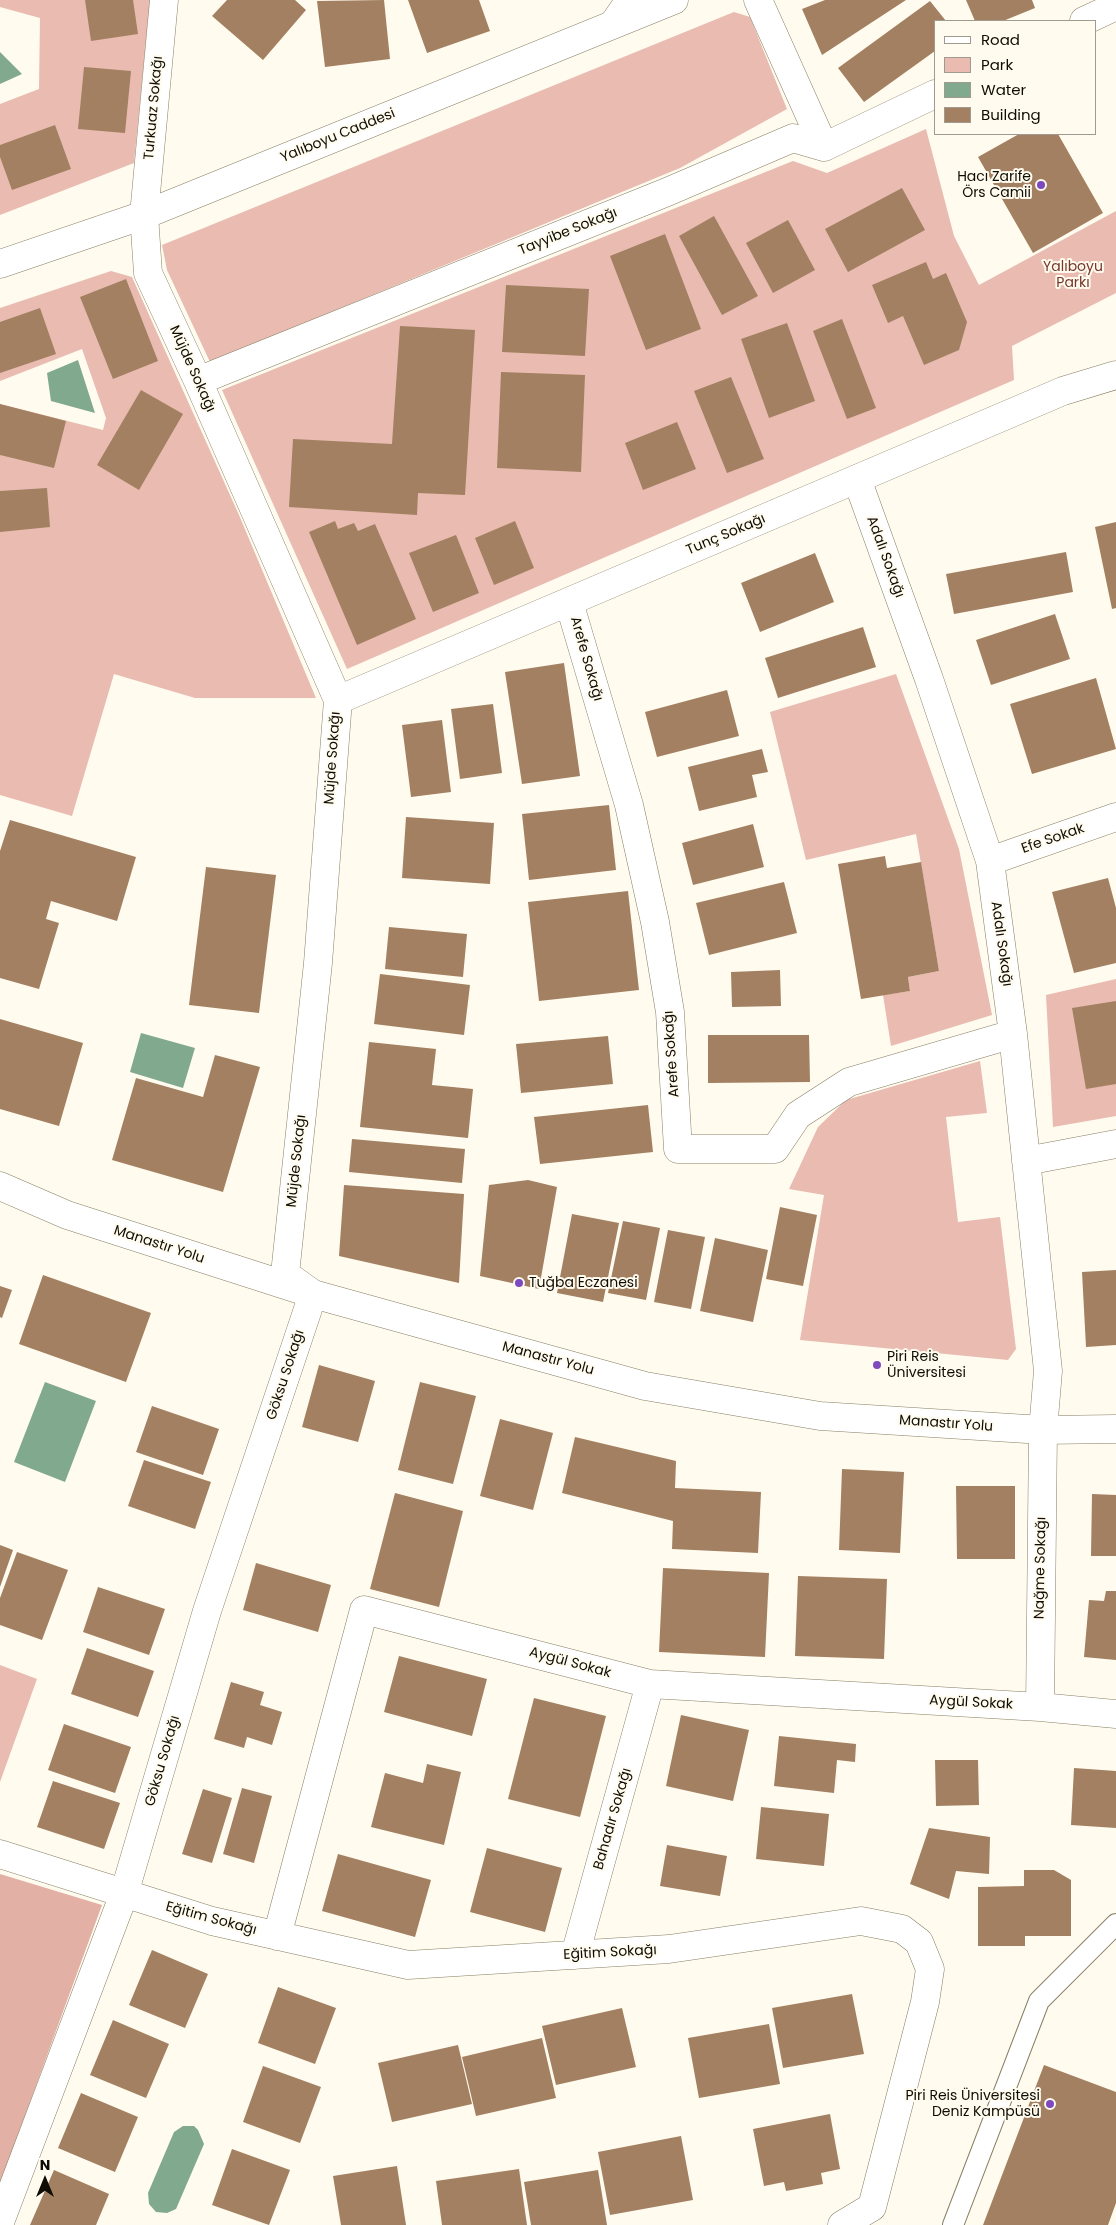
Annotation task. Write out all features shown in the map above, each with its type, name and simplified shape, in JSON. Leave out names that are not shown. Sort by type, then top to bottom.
[{"type":"street","name":"Turkuaz Sokağı","points":[[144,215],[164,0]]},
{"type":"street","points":[[614,23],[630,0]]},
{"type":"street","name":"Yalıboyu Caddesi","points":[[0,264],[144,215],[674,0]]},
{"type":"street","points":[[758,0],[824,147],[934,94]]},
{"type":"street","points":[[1086,20],[1116,6]]},
{"type":"street","name":"Tayyibe Sokağı","points":[[198,381],[667,192],[793,138],[824,147]]},
{"type":"street","name":"Müjde Sokağı","points":[[144,215],[148,273],[198,381],[338,700],[318,963],[285,1274],[313,1294]]},
{"type":"street","name":"Tunç Sokağı","points":[[338,700],[1063,391],[1116,375]]},
{"type":"street","name":"Adalı Sokağı","points":[[857,479],[929,679],[990,861],[1013,1034],[1048,1371],[1043,1430]]},
{"type":"street","name":"Arefe Sokağı","points":[[569,602],[629,805],[655,922],[670,1012],[678,1149],[775,1149],[798,1115],[849,1082],[1013,1034]]},
{"type":"street","name":"Efe Sokak","points":[[990,861],[1116,817]]},
{"type":"street","points":[[1026,1161],[1116,1144]]},
{"type":"street","name":"Manastır Yolu","points":[[0,1186],[67,1215],[313,1294],[645,1386],[820,1416],[1043,1430],[1116,1429]]},
{"type":"street","name":"Göksu Sokağı","points":[[0,2222],[124,1894],[207,1611],[313,1294]]},
{"type":"street","name":"Nağme Sokağı","points":[[1040,1707],[1043,1430]]},
{"type":"street","name":"Aygül Sokak","points":[[277,1936],[364,1610],[650,1684],[1040,1707],[1116,1714]]},
{"type":"street","name":"Bahadır Sokağı","points":[[575,1955],[650,1684]]},
{"type":"street","name":"Eğitim Sokağı","points":[[0,1854],[212,1921],[408,1965],[669,1949],[861,1921],[902,1929],[919,1942],[930,1969],[925,2002],[872,2207],[842,2225]]},
{"type":"lane","points":[[953,2225],[1039,2000],[1116,1924]]},
{"type":"green space","points":[[0,0],[150,0],[134,163],[0,215],[0,104],[39,89],[40,18],[0,7]]},
{"type":"green space","points":[[734,12],[750,17],[787,109],[680,168],[210,362],[167,270],[162,245]]},
{"type":"green space","name":"Yalıboyu Parkı","points":[[926,129],[954,236],[979,285],[1116,211],[1116,293],[1012,346],[1014,380],[347,669],[222,390],[793,161],[827,173]]},
{"type":"green space","points":[[111,271],[132,277],[239,515],[316,698],[195,698],[114,674],[72,816],[0,795],[0,404],[103,430],[106,418],[82,349],[0,381],[0,308]]},
{"type":"green space","points":[[896,674],[959,849],[992,1015],[891,1046],[883,995],[910,991],[908,977],[939,971],[916,834],[806,860],[770,712]]},
{"type":"green space","points":[[1116,979],[1116,1116],[1053,1127],[1046,995]]},
{"type":"green space","points":[[980,1061],[987,1113],[946,1117],[958,1222],[1000,1217],[1016,1349],[1008,1360],[800,1340],[824,1195],[789,1189],[818,1127],[846,1100]]},
{"type":"green space","points":[[0,1665],[37,1679],[0,1782]]},
{"type":"shaded area","points":[[0,1874],[102,1905],[0,2184]]},
{"type":"water","points":[[0,52],[22,74],[0,84]]},
{"type":"water","points":[[78,360],[95,413],[51,401],[47,373]]},
{"type":"water","points":[[141,1033],[195,1048],[183,1088],[130,1072]]},
{"type":"water","points":[[45,1382],[96,1401],[65,1482],[14,1462]]},
{"type":"water","points":[[183,2126],[194,2126],[198,2130],[204,2144],[176,2209],[167,2213],[156,2212],[149,2204],[148,2193],[174,2132]]},
{"type":"building","points":[[85,0],[133,0],[138,34],[91,41]]},
{"type":"building","points":[[227,0],[295,0],[306,10],[263,60],[212,16]]},
{"type":"building","points":[[384,0],[390,59],[325,67],[317,1]]},
{"type":"building","points":[[408,0],[479,0],[490,31],[427,53]]},
{"type":"building","points":[[825,0],[906,0],[822,55],[802,9]]},
{"type":"building","points":[[966,0],[1032,0],[1035,8],[1005,20],[975,20]]},
{"type":"building","points":[[930,1],[945,20],[934,20],[934,52],[864,102],[838,68]]},
{"type":"building","points":[[84,67],[131,71],[125,133],[78,129]]},
{"type":"building","points":[[55,125],[71,169],[12,190],[0,157],[0,145]]},
{"type":"building","name":"Hacı Zarife Örs Camii","points":[[1017,135],[1059,135],[1103,213],[1033,253],[978,157]]},
{"type":"building","points":[[902,188],[925,230],[848,272],[825,229]]},
{"type":"building","points":[[714,216],[758,296],[722,315],[679,236]]},
{"type":"building","points":[[788,220],[815,270],[773,293],[746,243]]},
{"type":"building","points":[[665,234],[701,329],[646,350],[610,256]]},
{"type":"building","points":[[926,262],[933,279],[946,273],[967,322],[959,350],[924,365],[903,316],[888,323],[872,285]]},
{"type":"building","points":[[126,279],[158,361],[113,379],[80,297]]},
{"type":"building","points":[[506,285],[589,289],[585,356],[502,352]]},
{"type":"building","points":[[40,308],[56,354],[0,373],[0,322]]},
{"type":"building","points":[[842,319],[876,408],[847,419],[813,331]]},
{"type":"building","points":[[787,323],[815,401],[769,418],[741,339]]},
{"type":"building","points":[[400,326],[475,330],[465,495],[418,493],[417,515],[289,507],[293,439],[392,444]]},
{"type":"building","points":[[501,372],[585,375],[581,472],[497,468]]},
{"type":"building","points":[[731,377],[764,459],[727,473],[694,391]]},
{"type":"building","points":[[141,390],[183,414],[139,490],[97,465]]},
{"type":"building","points":[[0,404],[66,421],[54,468],[0,455]]},
{"type":"building","points":[[677,422],[696,469],[643,490],[625,443]]},
{"type":"building","points":[[47,488],[50,527],[0,532],[0,491]]},
{"type":"building","points":[[335,521],[338,529],[354,523],[358,531],[375,524],[416,619],[357,645],[309,532]]},
{"type":"building","points":[[515,521],[534,568],[494,585],[475,538]]},
{"type":"building","points":[[1116,522],[1116,608],[1112,609],[1095,527]]},
{"type":"building","points":[[456,535],[479,593],[433,612],[409,553]]},
{"type":"building","points":[[1066,552],[1073,592],[954,614],[946,574]]},
{"type":"building","points":[[815,553],[834,602],[760,632],[741,583]]},
{"type":"building","points":[[1055,614],[1070,659],[991,685],[976,640]]},
{"type":"building","points":[[863,627],[876,667],[778,698],[765,658]]},
{"type":"building","points":[[564,663],[580,776],[522,784],[505,672]]},
{"type":"building","points":[[1096,678],[1116,749],[1032,774],[1010,704]]},
{"type":"building","points":[[727,690],[739,736],[657,757],[645,712]]},
{"type":"building","points":[[493,704],[502,773],[460,779],[451,709]]},
{"type":"building","points":[[442,720],[451,792],[411,797],[402,725]]},
{"type":"building","points":[[762,749],[768,772],[752,775],[757,797],[699,811],[688,767]]},
{"type":"building","points":[[609,805],[616,870],[529,880],[522,814]]},
{"type":"building","points":[[406,817],[494,823],[490,884],[402,878]]},
{"type":"building","points":[[10,820],[136,857],[117,921],[51,901],[46,919],[59,923],[39,989],[0,978],[0,851]]},
{"type":"building","points":[[753,824],[764,867],[693,885],[682,843]]},
{"type":"building","points":[[885,856],[887,868],[921,862],[939,971],[908,977],[910,991],[861,999],[838,864]]},
{"type":"building","points":[[206,867],[276,875],[259,1013],[189,1005]]},
{"type":"building","points":[[1108,878],[1116,908],[1116,963],[1074,973],[1052,892]]},
{"type":"building","points":[[784,882],[797,933],[709,955],[696,903]]},
{"type":"building","points":[[628,891],[639,990],[539,1001],[528,902]]},
{"type":"building","points":[[389,927],[467,934],[463,977],[385,969]]},
{"type":"building","points":[[780,970],[781,1006],[732,1007],[731,972]]},
{"type":"building","points":[[380,974],[470,985],[464,1035],[374,1024]]},
{"type":"building","points":[[1116,1001],[1116,1084],[1086,1089],[1072,1008]]},
{"type":"building","points":[[0,1019],[83,1043],[59,1126],[0,1109]]},
{"type":"building","points":[[708,1035],[809,1035],[810,1082],[708,1083]]},
{"type":"building","points":[[608,1036],[613,1084],[521,1093],[516,1044]]},
{"type":"building","points":[[369,1042],[436,1049],[432,1085],[473,1089],[468,1138],[360,1127]]},
{"type":"building","points":[[215,1055],[260,1067],[223,1192],[112,1160],[136,1078],[203,1097]]},
{"type":"building","points":[[648,1105],[653,1152],[540,1164],[534,1117]]},
{"type":"building","points":[[352,1139],[465,1149],[462,1183],[349,1172]]},
{"type":"building","points":[[528,1180],[557,1187],[539,1289],[480,1276],[489,1185]]},
{"type":"building","points":[[344,1185],[464,1194],[459,1283],[339,1256]]},
{"type":"building","points":[[780,1207],[817,1215],[803,1286],[766,1279]]},
{"type":"building","points":[[572,1214],[619,1223],[603,1302],[557,1293]]},
{"type":"building","points":[[623,1221],[660,1228],[646,1300],[608,1293]]},
{"type":"building","points":[[668,1230],[705,1237],[691,1309],[654,1302]]},
{"type":"building","points":[[715,1238],[768,1250],[753,1322],[700,1311]]},
{"type":"building","points":[[1116,1270],[1116,1345],[1086,1347],[1082,1272]]},
{"type":"building","points":[[43,1275],[151,1313],[126,1382],[19,1344]]},
{"type":"building","points":[[0,1286],[12,1290],[2,1318],[0,1317]]},
{"type":"building","points":[[319,1365],[375,1381],[358,1442],[302,1427]]},
{"type":"building","points":[[420,1382],[476,1396],[453,1484],[398,1470]]},
{"type":"building","points":[[152,1406],[219,1429],[203,1475],[136,1452]]},
{"type":"building","points":[[500,1419],[553,1433],[533,1510],[480,1496]]},
{"type":"building","points":[[575,1437],[676,1461],[675,1488],[761,1492],[758,1553],[672,1549],[673,1521],[562,1493]]},
{"type":"building","points":[[144,1460],[211,1482],[195,1529],[128,1506]]},
{"type":"building","points":[[842,1469],[904,1472],[900,1553],[839,1550]]},
{"type":"building","points":[[956,1486],[1015,1486],[1015,1559],[957,1559]]},
{"type":"building","points":[[395,1493],[463,1511],[439,1607],[370,1589]]},
{"type":"building","points":[[1092,1494],[1116,1495],[1116,1556],[1091,1556]]},
{"type":"building","points":[[0,1545],[13,1550],[0,1587]]},
{"type":"building","points":[[17,1552],[68,1570],[42,1640],[0,1625],[0,1598]]},
{"type":"building","points":[[256,1563],[331,1585],[318,1632],[243,1610]]},
{"type":"building","points":[[663,1568],[769,1573],[765,1657],[659,1652]]},
{"type":"building","points":[[798,1576],[887,1579],[884,1659],[795,1656]]},
{"type":"building","points":[[98,1587],[165,1609],[149,1655],[83,1632]]},
{"type":"building","points":[[1106,1591],[1116,1591],[1116,1660],[1084,1657],[1089,1600],[1104,1601]]},
{"type":"building","points":[[87,1648],[154,1671],[138,1717],[71,1694]]},
{"type":"building","points":[[399,1656],[487,1679],[472,1736],[384,1712]]},
{"type":"building","points":[[231,1682],[264,1692],[260,1705],[282,1712],[272,1745],[247,1737],[244,1748],[214,1739]]},
{"type":"building","points":[[534,1698],[606,1716],[580,1817],[508,1799]]},
{"type":"building","points":[[681,1715],[749,1730],[733,1801],[666,1786]]},
{"type":"building","points":[[64,1724],[131,1747],[115,1793],[48,1770]]},
{"type":"building","points":[[779,1736],[856,1744],[855,1762],[837,1760],[834,1793],[774,1786]]},
{"type":"building","points":[[935,1760],[978,1760],[979,1805],[936,1806]]},
{"type":"building","points":[[427,1764],[461,1772],[444,1845],[371,1827],[385,1773],[423,1783]]},
{"type":"building","points":[[1074,1768],[1116,1771],[1116,1828],[1071,1825]]},
{"type":"building","points":[[53,1781],[120,1803],[104,1849],[37,1827]]},
{"type":"building","points":[[242,1788],[272,1796],[254,1863],[223,1854]]},
{"type":"building","points":[[203,1789],[232,1798],[212,1863],[182,1854]]},
{"type":"building","points":[[761,1807],[829,1814],[824,1866],[756,1859]]},
{"type":"building","points":[[929,1828],[990,1837],[989,1874],[956,1871],[949,1899],[910,1884]]},
{"type":"building","points":[[667,1845],[727,1856],[720,1896],[660,1886]]},
{"type":"building","points":[[487,1848],[562,1868],[545,1932],[470,1912]]},
{"type":"building","points":[[338,1854],[431,1880],[415,1937],[322,1911]]},
{"type":"building","points":[[1024,1870],[1054,1870],[1071,1880],[1071,1936],[1025,1936],[1025,1946],[978,1946],[978,1887],[1024,1886]]},
{"type":"building","points":[[152,1950],[208,1974],[185,2028],[129,2005]]},
{"type":"building","points":[[278,1987],[336,2008],[315,2064],[258,2043]]},
{"type":"building","points":[[852,1994],[864,2054],[783,2068],[772,2008]]},
{"type":"building","points":[[622,2008],[636,2067],[556,2085],[542,2026]]},
{"type":"building","points":[[113,2020],[169,2044],[146,2098],[90,2075]]},
{"type":"building","points":[[769,2024],[780,2084],[699,2098],[688,2038]]},
{"type":"building","points":[[542,2038],[556,2098],[476,2116],[462,2057]]},
{"type":"building","points":[[458,2045],[472,2104],[392,2122],[378,2063]]},
{"type":"building","points":[[1044,2065],[1116,2092],[1116,2203],[1108,2225],[983,2225]]},
{"type":"building","points":[[263,2066],[321,2087],[300,2143],[243,2122]]},
{"type":"building","points":[[81,2093],[138,2117],[115,2172],[58,2148]]},
{"type":"building","points":[[830,2114],[840,2169],[821,2173],[823,2184],[786,2191],[784,2182],[764,2186],[753,2129]]},
{"type":"building","points":[[681,2136],[693,2200],[610,2215],[598,2152]]},
{"type":"building","points":[[232,2149],[290,2170],[269,2225],[212,2205]]},
{"type":"building","points":[[397,2166],[406,2225],[341,2225],[333,2176]]},
{"type":"building","points":[[519,2169],[527,2225],[442,2225],[436,2181]]},
{"type":"building","points":[[54,2170],[109,2194],[96,2225],[30,2225]]},
{"type":"building","points":[[598,2170],[607,2225],[531,2225],[524,2182]]},
{"type":"place","name":"Hacı Zarife Örs Camii","points":[[1041,185]]},
{"type":"place","name":"Tuğba Eczanesi","points":[[519,1283]]},
{"type":"place","name":"Piri Reis Üniversitesi","points":[[877,1365]]},
{"type":"place","name":"Piri Reis Üniversitesi Deniz Kampüsü","points":[[1050,2104]]}]
